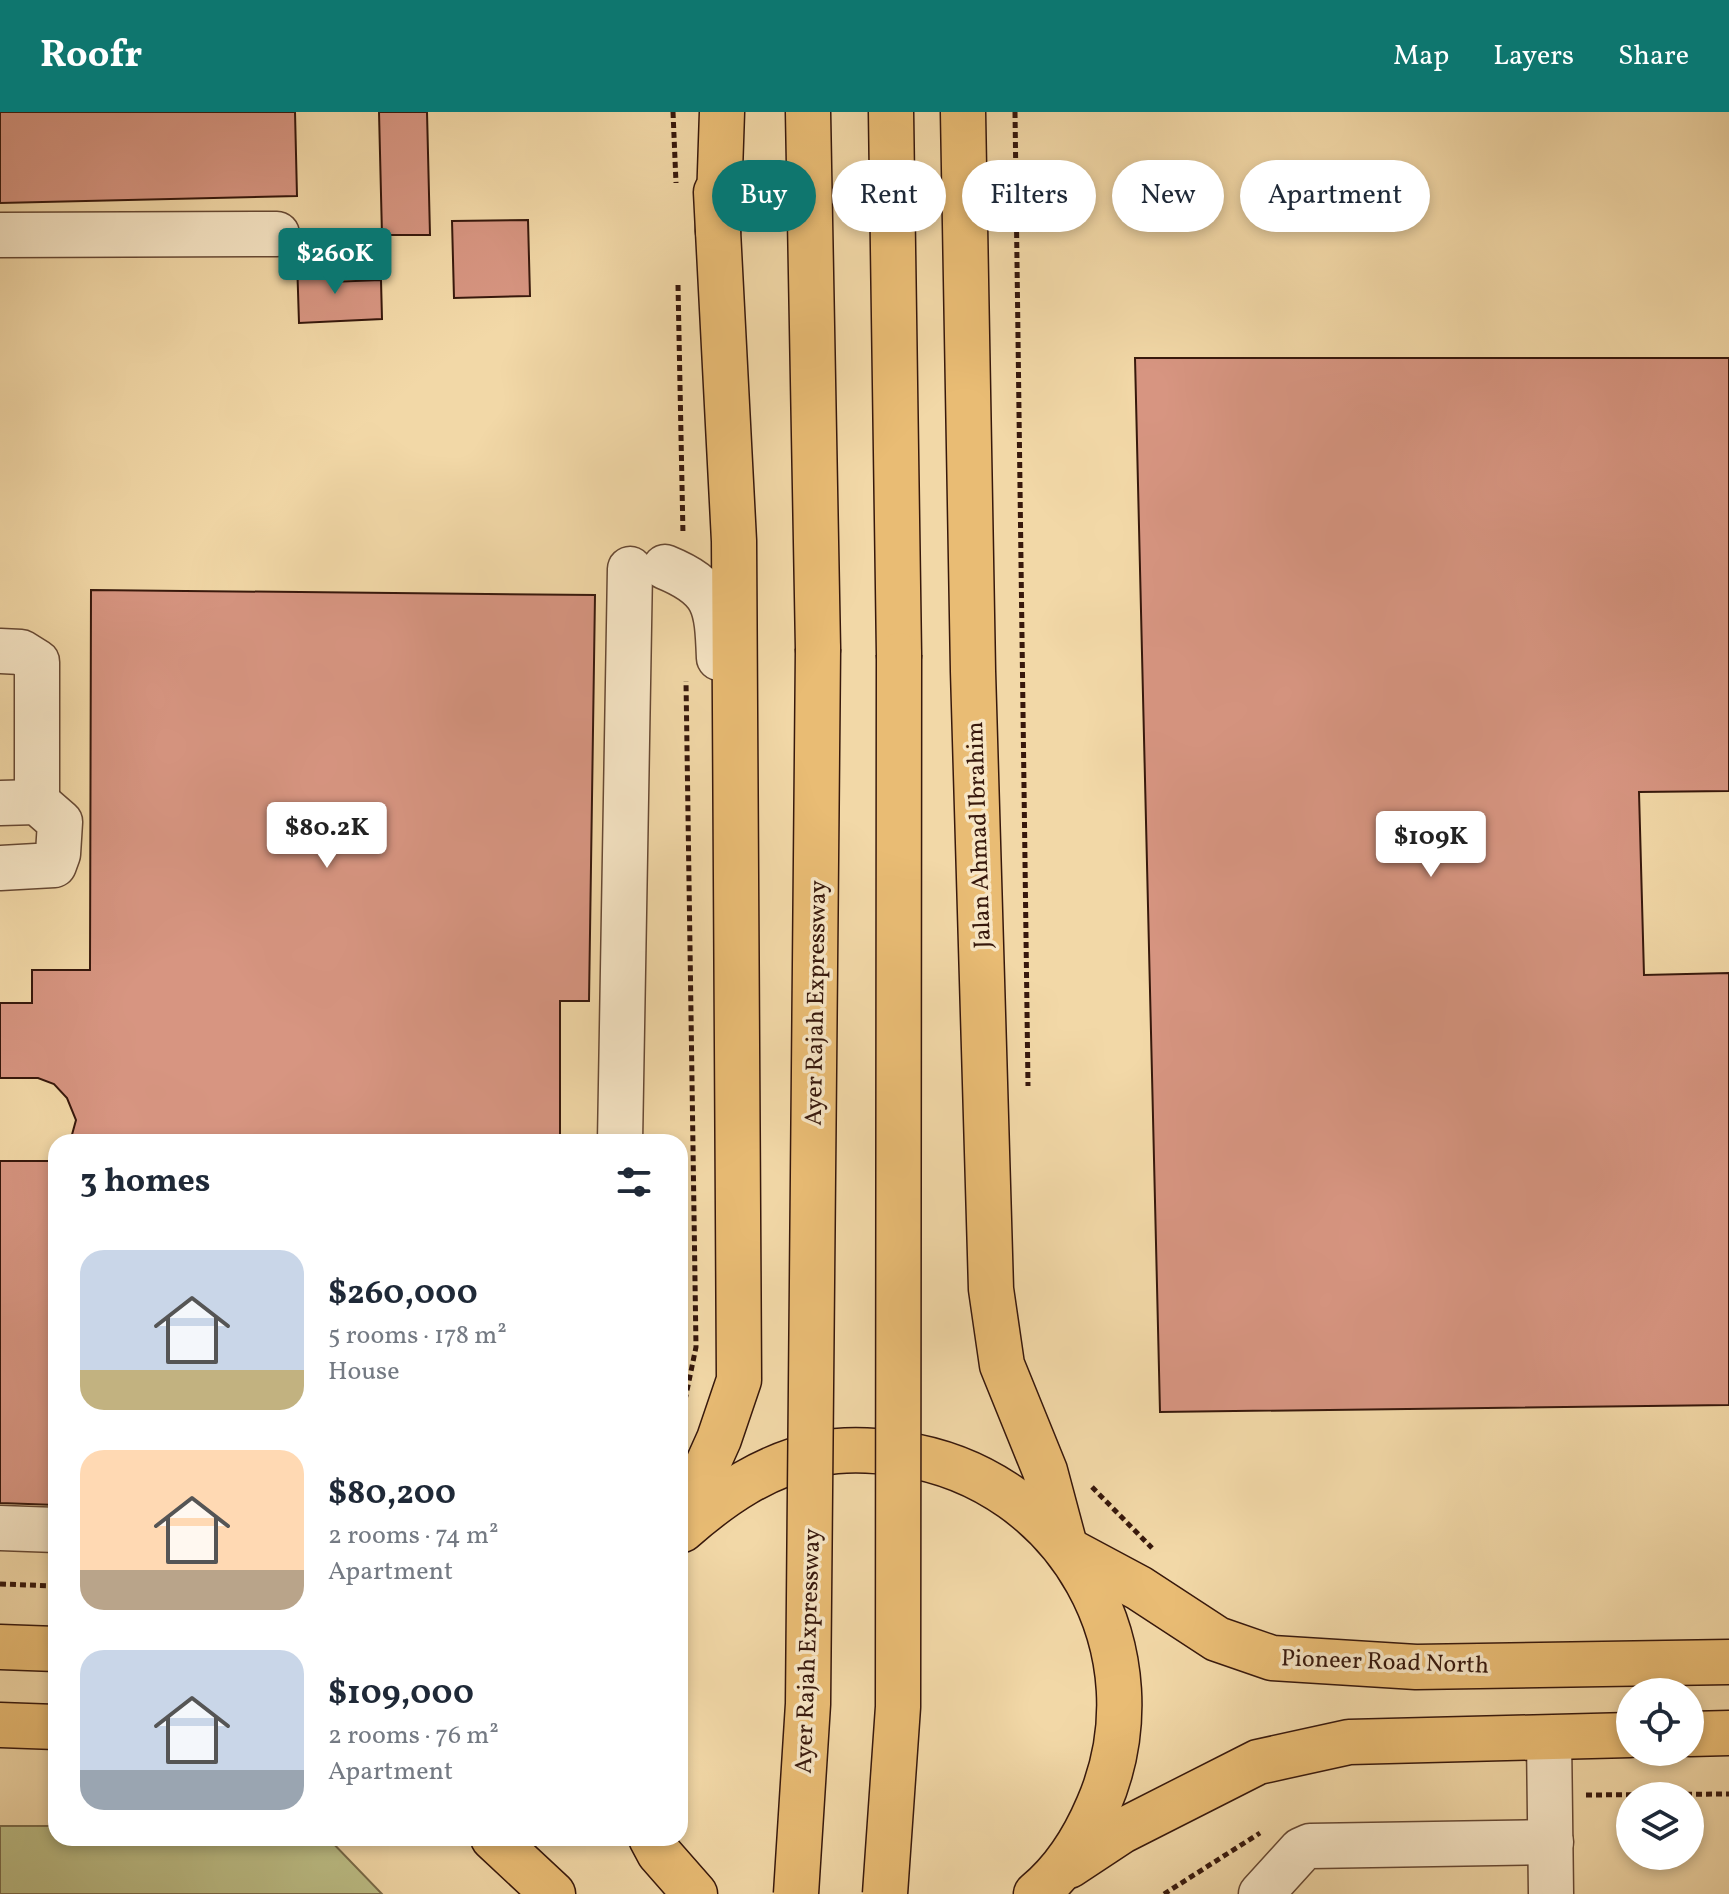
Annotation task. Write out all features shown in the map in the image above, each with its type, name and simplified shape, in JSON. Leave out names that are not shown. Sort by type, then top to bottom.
[{"type":"main road","points":[[712,112],[714,160]]},
{"type":"main road","points":[[720,160],[722,112]]},
{"type":"main road","name":"Ayer Rajah Expressway","points":[[796,1894],[808,1704],[818,649],[808,112]]},
{"type":"main road","points":[[885,1894],[898,1707],[899,655],[891,112]]},
{"type":"main road","name":"Jalan Ahmad Ibrahim","points":[[963,112],[973,671],[991,1289],[1002,1365],[1045,1471],[1066,1548]]},
{"type":"main road","points":[[688,1510],[719,1439],[739,1380],[734,541],[718,232]]},
{"type":"main road","points":[[688,1522],[719,1497],[767,1470],[820,1454],[875,1449],[930,1458],[981,1477],[1028,1508],[1066,1548],[1098,1600],[1116,1658],[1120,1719],[1109,1779],[1085,1835],[1043,1888]]},
{"type":"main road","name":"Pioneer Road North","points":[[1066,1548],[1139,1588],[1217,1639],[1272,1658],[1416,1667],[1729,1662]]},
{"type":"main road","points":[[0,1647],[48,1649]]},
{"type":"main road","points":[[0,1725],[48,1727]]},
{"type":"main road","points":[[1704,1734],[1729,1733]]},
{"type":"main road","points":[[1043,1888],[1122,1831],[1258,1762],[1349,1742],[1616,1736]]},
{"type":"main road","points":[[502,1846],[553,1894]]},
{"type":"main road","points":[[653,1846],[679,1894]]},
{"type":"main road","points":[[654,1846],[695,1894]]},
{"type":"lane","points":[[0,235],[277,234]]},
{"type":"lane","points":[[646,566],[734,541]]},
{"type":"lane","points":[[646,566],[699,584],[713,600],[719,661],[735,703]]},
{"type":"lane","points":[[620,1134],[646,566]]},
{"type":"lane","points":[[0,651],[21,652],[37,662],[19,802],[60,822],[57,859],[49,868],[0,868]]},
{"type":"lane","points":[[0,1528],[48,1530]]},
{"type":"lane","points":[[1549,1738],[1551,1894]]},
{"type":"lane","points":[[1261,1894],[1301,1850],[1310,1846],[1551,1842]]},
{"type":"path","points":[[673,112],[677,195]]},
{"type":"path","points":[[1015,112],[1028,1097]]},
{"type":"path","points":[[646,566],[678,271]]},
{"type":"path","points":[[686,670],[696,1347],[688,1386]]},
{"type":"path","points":[[1084,1479],[1154,1551]]},
{"type":"path","points":[[0,1584],[48,1586]]},
{"type":"green space","points":[[0,1826],[48,1826],[48,1846],[336,1846],[382,1894],[0,1894]]},
{"type":"building","points":[[0,112],[295,112],[297,196],[0,203]]},
{"type":"building","points":[[379,112],[427,112],[430,235],[382,235]]},
{"type":"building","points":[[528,220],[530,296],[454,298],[452,221]]},
{"type":"building","points":[[329,259],[330,282],[381,280],[382,319],[299,323],[297,260]]},
{"type":"building","points":[[1135,358],[1729,358],[1729,791],[1639,792],[1644,975],[1729,973],[1729,1405],[1160,1412]]},
{"type":"building","points":[[91,590],[595,595],[589,1001],[560,1001],[560,1134],[72,1134],[76,1120],[67,1098],[54,1084],[38,1078],[0,1078],[0,1003],[32,1003],[32,970],[90,970]]},
{"type":"building","points":[[0,1161],[48,1161],[48,1505],[0,1503]]}]
